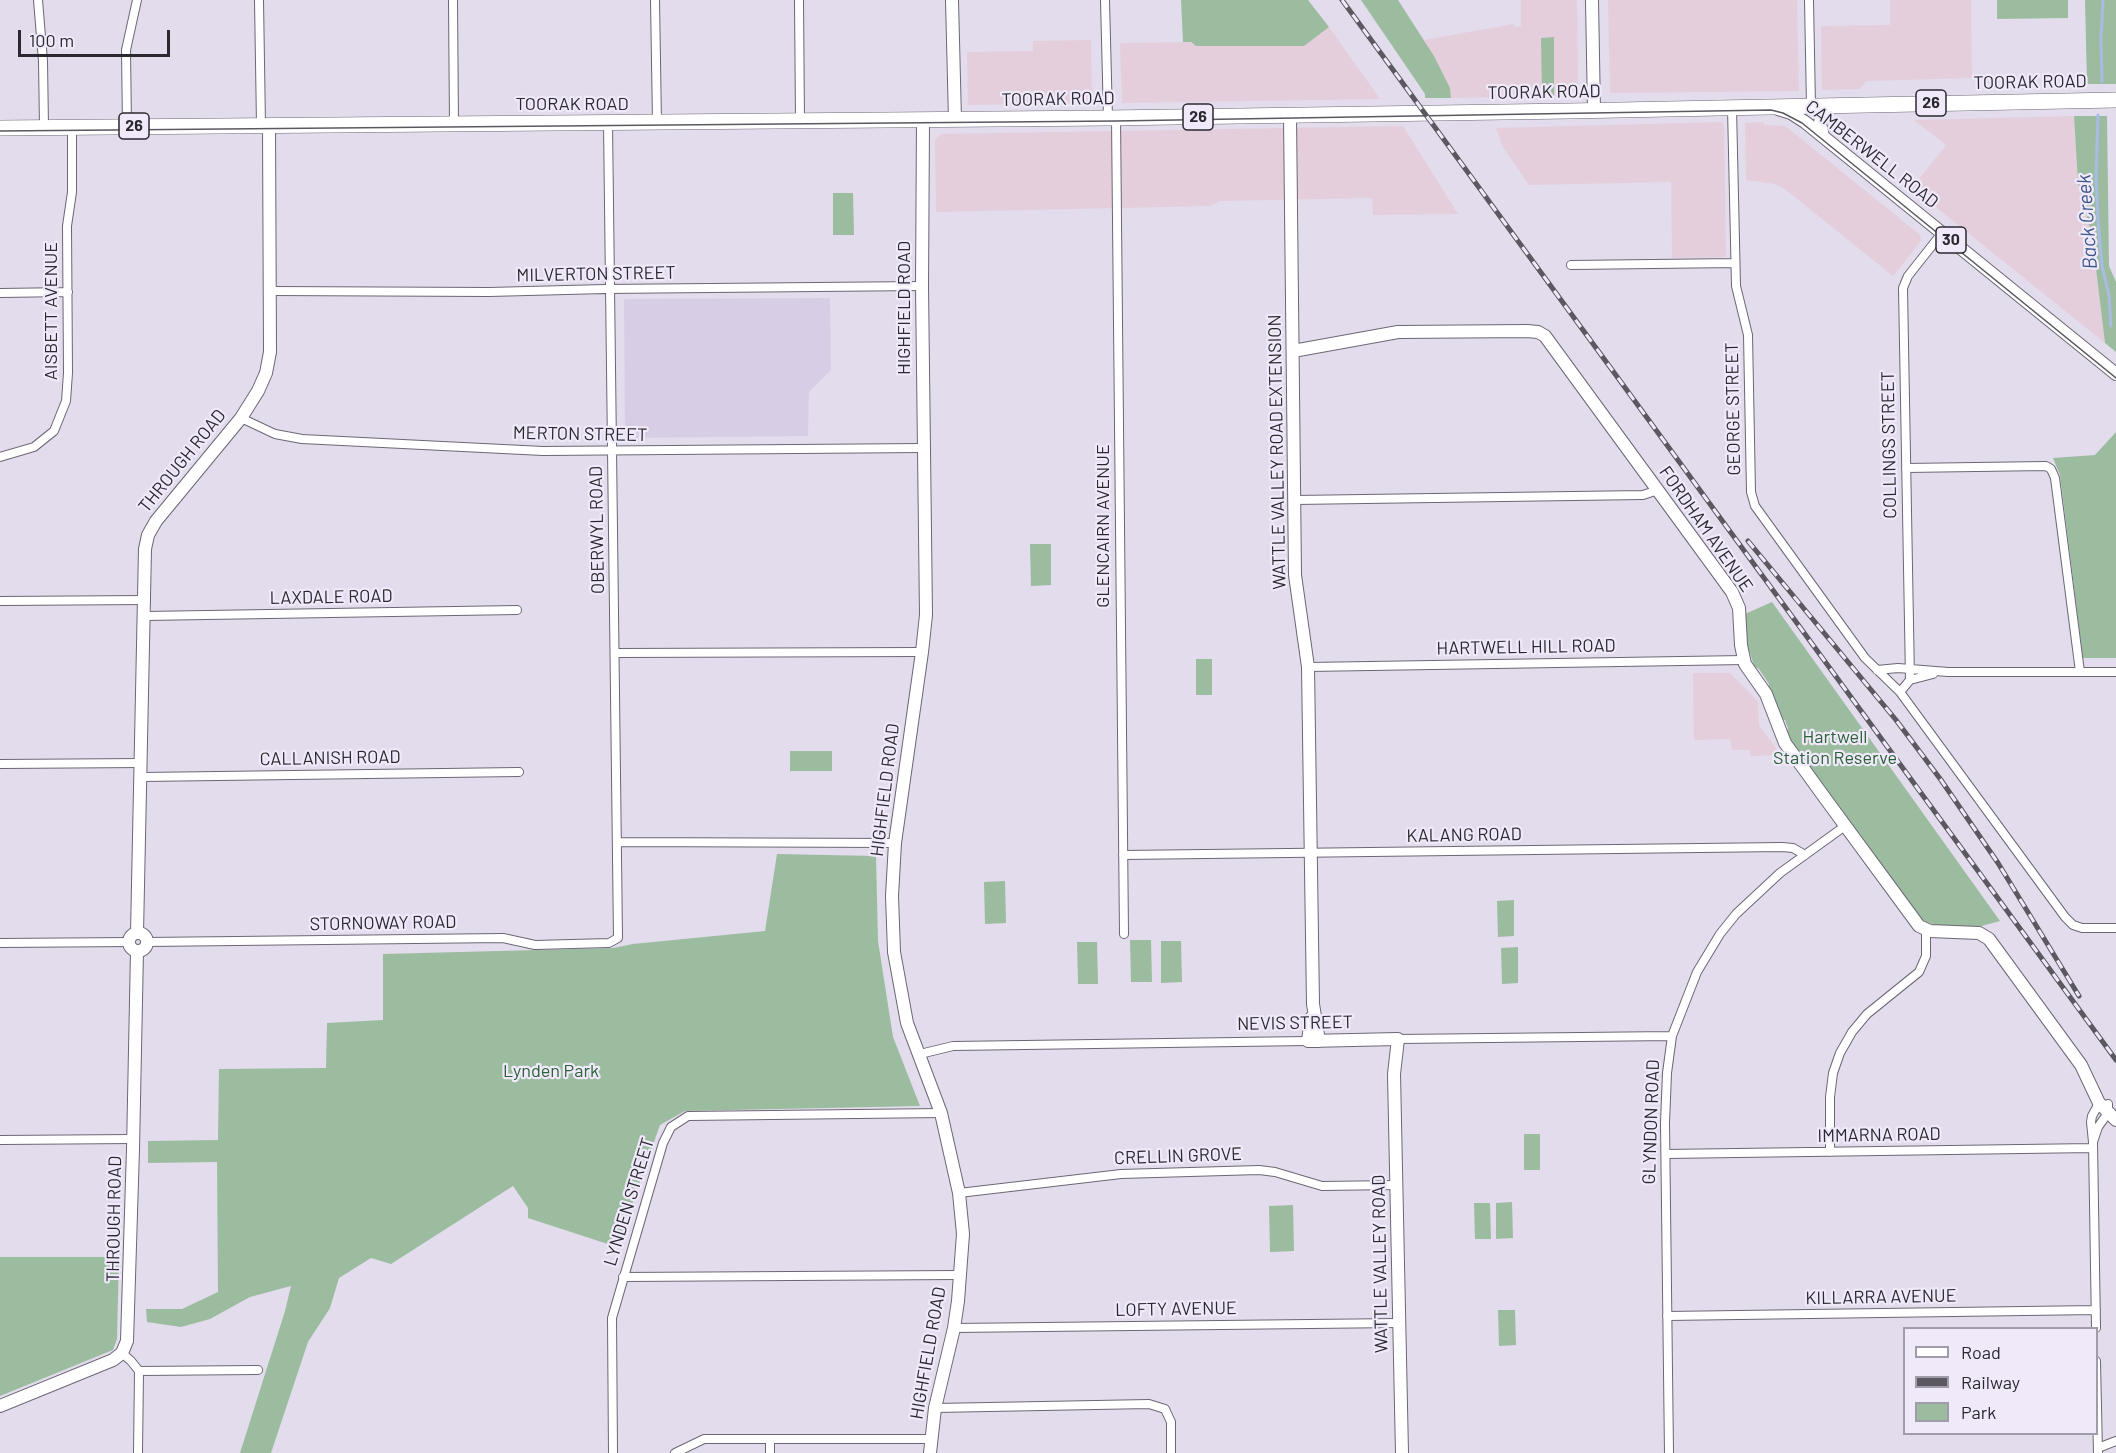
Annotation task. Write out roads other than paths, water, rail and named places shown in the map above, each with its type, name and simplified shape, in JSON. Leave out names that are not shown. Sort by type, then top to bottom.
[{"type":"highway","name":"TOORAK ROAD","points":[[0,128],[1290,116],[2116,100]]},
{"type":"street","points":[[38,0],[44,61],[44,127]]},
{"type":"street","points":[[127,126],[126,50],[137,0]]},
{"type":"street","points":[[259,0],[265,125]]},
{"type":"street","points":[[453,0],[454,124]]},
{"type":"street","points":[[655,0],[657,122]]},
{"type":"street","points":[[799,0],[800,121]]},
{"type":"street","points":[[952,0],[955,120]]},
{"type":"street","name":"GLENCAIRN AVENUE","points":[[1105,0],[1112,118],[1124,934]]},
{"type":"street","points":[[1592,0],[1594,111]]},
{"type":"street","points":[[1809,0],[1811,106]]},
{"type":"street","points":[[1822,136],[1821,116],[1826,109],[1836,105]]},
{"type":"street","name":"CAMBERWELL ROAD","points":[[1768,107],[1791,113],[1822,136],[2116,375]]},
{"type":"street","name":"GEORGE STREET","points":[[1732,108],[1735,263],[1737,296],[1745,317],[1748,335],[1753,503],[1865,658],[1900,692],[2069,922],[2082,928],[2116,928]]},
{"type":"street","name":"WATTLE VALLEY ROAD EXTENSION","points":[[1290,116],[1296,583],[1308,667],[1314,1041]]},
{"type":"street","name":"HIGHFIELD ROAD","points":[[922,120],[926,615],[895,843],[892,897],[894,952],[907,1023],[941,1113],[959,1193],[963,1234],[954,1328],[935,1408],[930,1453]]},
{"type":"street","name":"OBERWYL ROAD","points":[[609,123],[618,938]]},
{"type":"street","name":"THROUGH ROAD","points":[[122,1353],[128,1341],[129,1325],[134,942],[142,777],[146,549],[148,535],[156,521],[241,418],[266,374],[270,352],[271,291],[265,125]]},
{"type":"street","name":"AISBETT AVENUE","points":[[0,457],[34,447],[54,431],[66,401],[68,373],[67,226],[72,192],[72,127]]},
{"type":"street","name":"COLLINGS STREET","points":[[1910,679],[1903,285],[1942,233]]},
{"type":"street","points":[[1571,265],[1735,263]]},
{"type":"street","name":"MILVERTON STREET","points":[[271,291],[489,292],[922,286]]},
{"type":"street","points":[[0,293],[68,292]]},
{"type":"street","name":"FORDHAM AVENUE","points":[[1293,351],[1398,332],[1538,332],[1550,344],[1736,597],[1744,660],[1768,698],[1785,743],[1916,923],[1926,930]]},
{"type":"street","name":"MERTON STREET","points":[[241,418],[275,434],[302,439],[531,451],[923,448]]},
{"type":"street","points":[[1906,468],[2046,466],[2051,469],[2055,478],[2080,672]]},
{"type":"street","points":[[1295,500],[1643,495],[1658,490]]},
{"type":"street","points":[[0,601],[146,600]]},
{"type":"street","name":"LAXDALE ROAD","points":[[145,616],[517,610]]},
{"type":"street","points":[[615,653],[922,652]]},
{"type":"street","name":"HARTWELL HILL ROAD","points":[[1308,667],[1744,660]]},
{"type":"street","points":[[1877,670],[1893,668],[1948,672],[2116,672]]},
{"type":"street","points":[[1900,692],[1910,679],[1948,672]]},
{"type":"street","points":[[0,764],[142,763]]},
{"type":"street","name":"CALLANISH ROAD","points":[[142,777],[519,772]]},
{"type":"street","name":"GLYNDON ROAD","points":[[1669,1453],[1665,1154],[1666,1090],[1672,1036],[1697,972],[1720,934],[1736,914],[1765,885],[1845,826]]},
{"type":"street","points":[[617,842],[895,843]]},
{"type":"street","name":"KALANG ROAD","points":[[1123,855],[1782,847],[1793,848],[1805,855]]},
{"type":"street","points":[[1830,1152],[1830,1097],[1833,1073],[1840,1053],[1852,1032],[1867,1014],[1919,972],[1926,956],[1926,930],[1974,932],[1986,936],[2081,1065],[2110,1111],[2098,1127],[2093,1145],[2096,1327]]},
{"type":"street","name":"STORNOWAY ROAD","points":[[147,942],[503,938],[536,945],[609,943],[618,938]]},
{"type":"street","points":[[0,943],[134,942],[145,948],[147,942]]},
{"type":"street","name":"NEVIS STREET","points":[[920,1054],[953,1046],[1672,1036]]},
{"type":"street","name":"WATTLE VALLEY ROAD","points":[[1393,1040],[1402,1453]]},
{"type":"street","name":"LYNDEN STREET","points":[[613,1453],[612,1318],[663,1143],[671,1126],[688,1116],[941,1113]]},
{"type":"street","points":[[0,1140],[133,1139]]},
{"type":"street","name":"IMMARNA ROAD","points":[[1665,1154],[2093,1145]]},
{"type":"street","name":"CRELLIN GROVE","points":[[959,1193],[1130,1173],[1258,1170],[1275,1172],[1322,1186],[1396,1185]]},
{"type":"street","points":[[623,1277],[959,1275]]},
{"type":"street","name":"KILLARRA AVENUE","points":[[1667,1316],[2096,1310]]},
{"type":"street","name":"LOFTY AVENUE","points":[[954,1328],[1399,1323]]},
{"type":"street","points":[[0,1406],[112,1360],[122,1353],[139,1371],[138,1453]]},
{"type":"street","points":[[139,1371],[258,1370]]},
{"type":"street","points":[[935,1408],[1149,1404],[1165,1409],[1171,1422],[1171,1453]]},
{"type":"street","points":[[2098,1435],[2098,1450],[2116,1441]]},
{"type":"street","points":[[675,1453],[704,1439],[930,1439]]},
{"type":"street","points":[[770,1440],[770,1453]]},
{"type":"waterway","name":"Back Creek","points":[[2102,82],[2103,0]]},
{"type":"waterway","name":"Back Creek","points":[[2098,115],[2096,177],[2098,220],[2111,326]]},
{"type":"tram line","points":[[0,131],[1116,121],[1771,110],[1783,113],[1802,123],[2116,378]]},
{"type":"railway","points":[[1342,0],[2116,1060]]},
{"type":"railway","points":[[1748,541],[1896,720],[1941,780],[1998,863],[2079,996]]},
{"type":"park label","name":"Hartwell Station Reserve","points":[[1835,747]]},
{"type":"park label","name":"Lynden Park","points":[[551,1071]]}]
